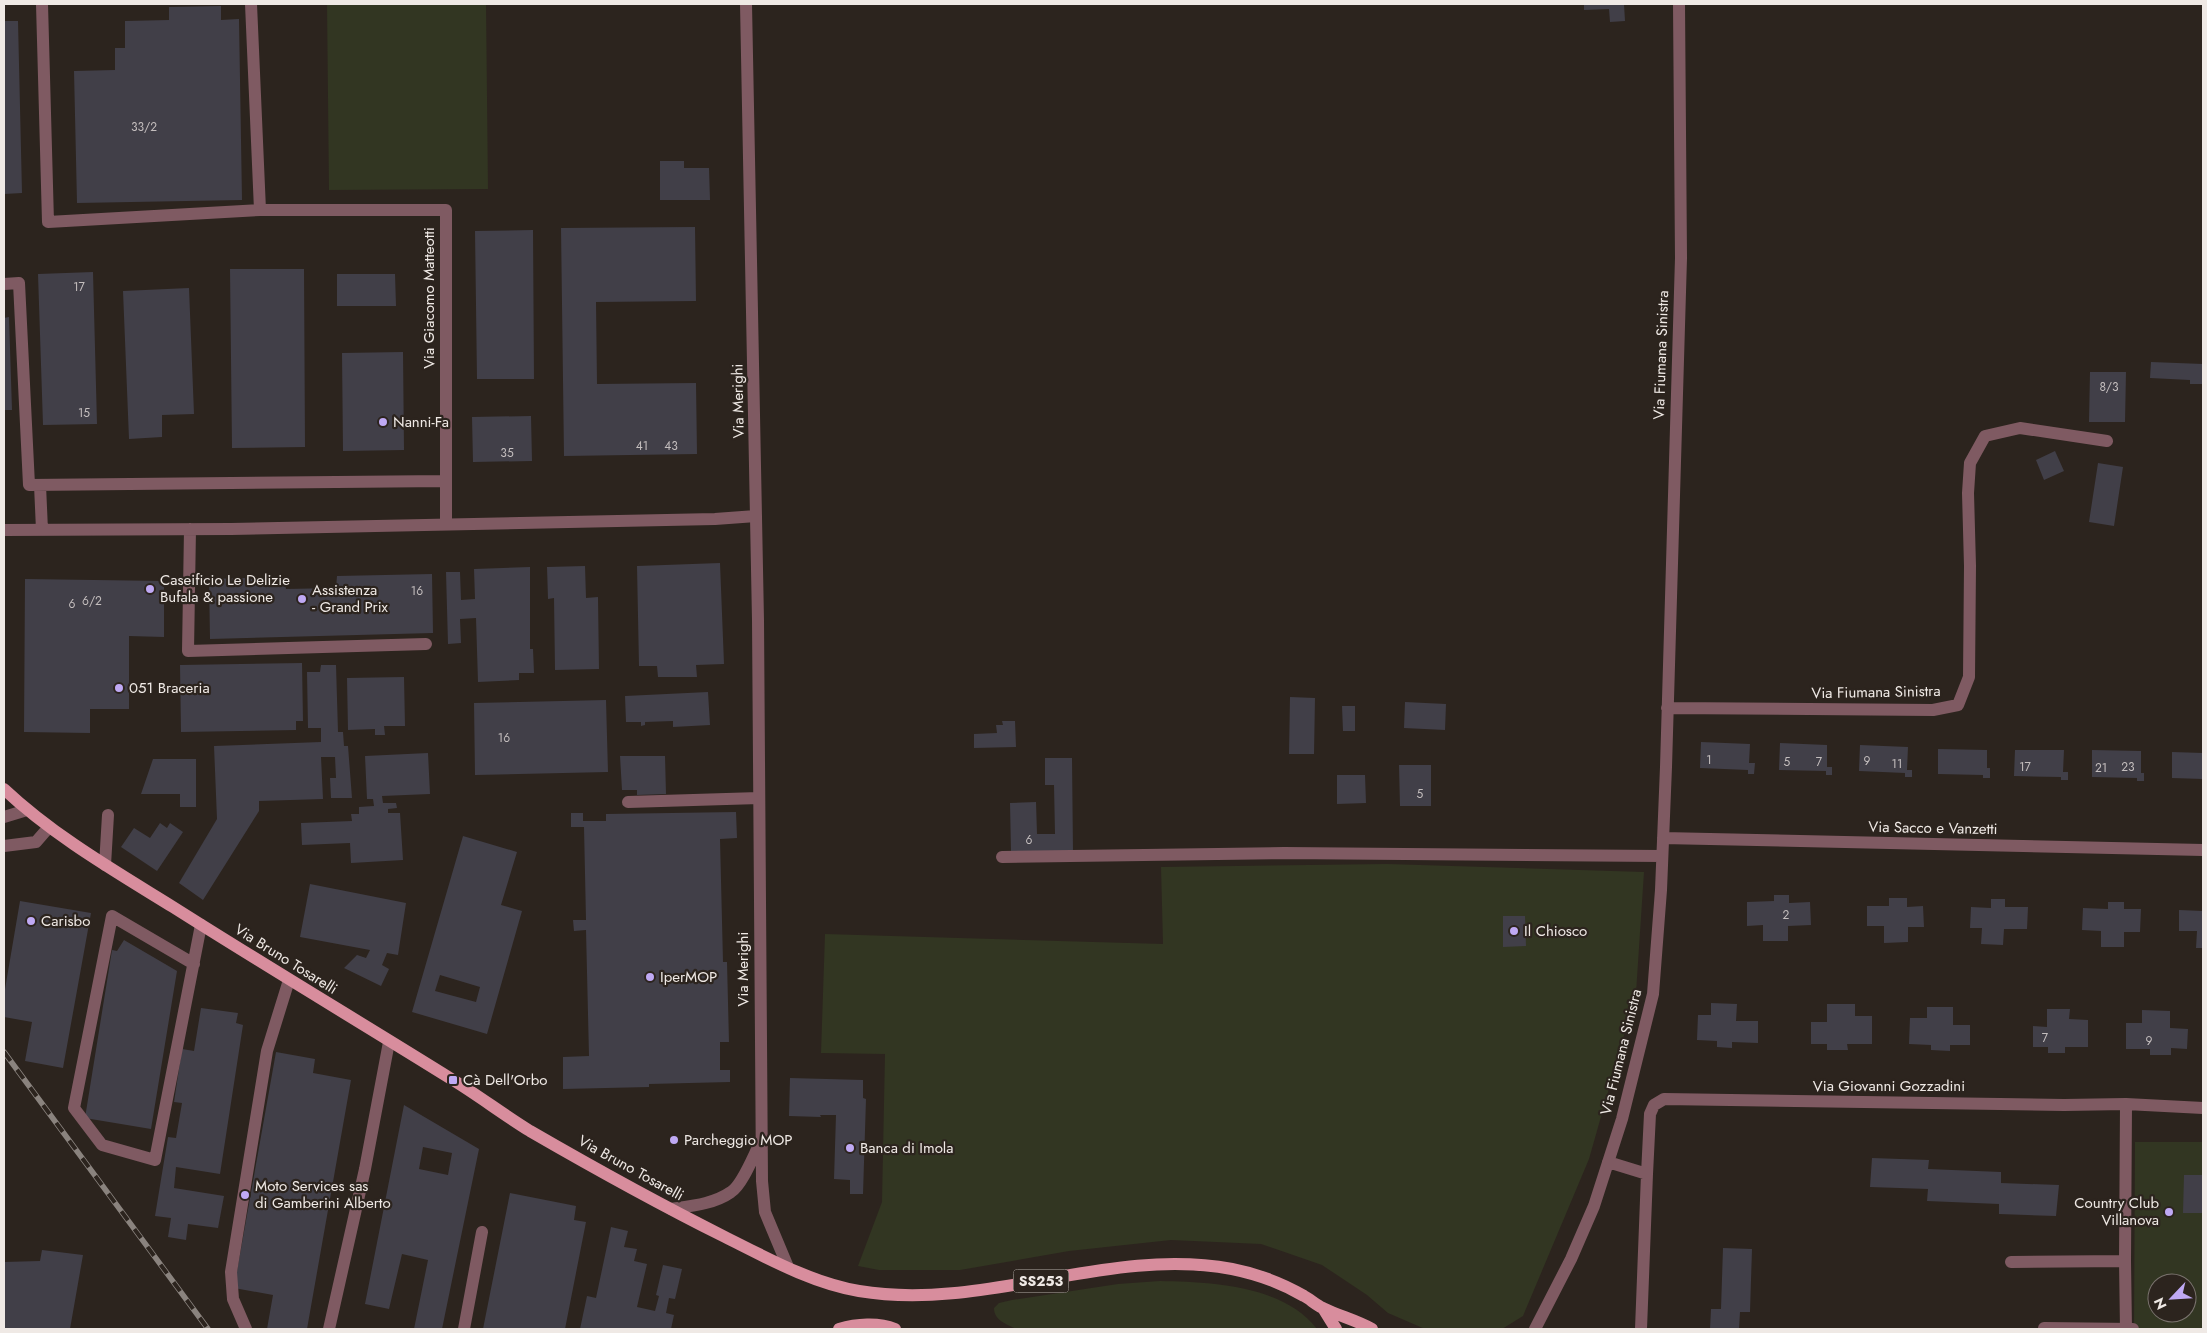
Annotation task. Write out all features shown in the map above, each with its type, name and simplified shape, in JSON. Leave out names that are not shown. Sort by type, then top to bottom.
[{"type":"main road","name":"Via Bruno Tosarelli","points":[[4,789],[49,828],[289,980],[453,1080],[527,1129],[671,1210],[788,1268],[833,1285],[882,1294],[917,1295],[998,1288],[1152,1265],[1208,1266],[1253,1274],[1279,1283],[1323,1308],[1350,1317],[1372,1329]]},
{"type":"main road","name":"Via Bruno Tosarelli","points":[[1323,1308],[1336,1329]]},
{"type":"main road","points":[[839,1329],[857,1325],[893,1329]]},
{"type":"street","points":[[42,4],[48,222],[260,210],[251,4]]},
{"type":"street","name":"Via Merighi","points":[[746,4],[756,516],[762,1182],[765,1212],[788,1268]]},
{"type":"street","name":"Via Fiumana Sinistra","points":[[1534,1327],[1571,1259],[1594,1206],[1624,1110],[1653,994],[1663,838],[1680,258],[1679,4]]},
{"type":"street","name":"Via Giacomo Matteotti","points":[[260,210],[446,210],[446,524]]},
{"type":"street","points":[[4,284],[19,283],[29,485],[446,481]]},
{"type":"street","name":"Via Fiumana Sinistra","points":[[1667,708],[1932,710],[1958,705],[1969,677],[1970,566],[1968,493],[1970,463],[1985,436],[2020,428],[2107,441]]},
{"type":"street","points":[[40,486],[42,530]]},
{"type":"street","points":[[4,530],[190,530],[715,519],[756,516]]},
{"type":"street","points":[[190,530],[188,651],[426,644]]},
{"type":"street","points":[[628,802],[759,798]]},
{"type":"street","points":[[4,816],[27,810]]},
{"type":"street","points":[[106,864],[108,815]]},
{"type":"street","points":[[4,846],[36,842],[49,828]]},
{"type":"street","name":"Via Sacco e Vanzetti","points":[[1663,838],[2203,850]]},
{"type":"street","points":[[1002,857],[1284,853],[1662,856]]},
{"type":"street","points":[[194,964],[112,916],[74,1108],[102,1145],[155,1160],[194,964],[201,925]]},
{"type":"street","points":[[246,1329],[233,1299],[231,1272],[267,1051],[289,980]]},
{"type":"street","points":[[329,1329],[365,1169],[389,1042]]},
{"type":"street","name":"Via Giovanni Gozzadini","points":[[1647,1174],[1650,1114],[1654,1104],[1664,1099],[2064,1105],[2126,1104],[2203,1108]]},
{"type":"street","points":[[2126,1104],[2126,1329]]},
{"type":"street","name":"Via Merighi","points":[[671,1210],[707,1203],[733,1191],[750,1164],[761,1140]]},
{"type":"street","points":[[1608,1162],[1647,1174],[1641,1329]]},
{"type":"street","points":[[464,1329],[482,1232]]},
{"type":"street","points":[[2012,1262],[2126,1261]]},
{"type":"street","points":[[2044,1328],[2133,1329]]},
{"type":"green space","points":[[327,4],[486,4],[488,189],[329,190]]},
{"type":"green space","points":[[1387,864],[1644,872],[1636,993],[1589,1159],[1523,1316],[1502,1329],[1425,1329],[1388,1313],[1367,1295],[1322,1265],[1261,1244],[1171,1240],[1069,1251],[960,1270],[879,1270],[858,1266],[882,1202],[885,1054],[821,1053],[825,934],[1163,944],[1161,867]]},
{"type":"green space","name":"Country Club Villanova","points":[[2135,1142],[2203,1142],[2203,1329],[2134,1329]]},
{"type":"green space","points":[[1160,1281],[1223,1285],[1266,1295],[1286,1303],[1303,1314],[1317,1329],[1016,1329],[1002,1322],[996,1316],[994,1308],[999,1303],[1012,1300],[1118,1284]]},
{"type":"building","points":[[1584,4],[1624,4],[1625,21],[1610,22],[1609,9],[1584,10]]},
{"type":"building","points":[[221,6],[221,20],[239,19],[242,200],[77,203],[74,71],[115,70],[115,48],[125,48],[125,21],[169,20],[169,7]]},
{"type":"building","points":[[4,21],[18,21],[22,193],[4,194]]},
{"type":"building","points":[[660,161],[684,161],[684,168],[709,168],[710,200],[660,200]]},
{"type":"building","points":[[695,227],[696,301],[596,302],[597,384],[696,383],[697,454],[564,456],[561,228]]},
{"type":"building","points":[[533,230],[534,379],[477,379],[475,231]]},
{"type":"building","points":[[230,269],[304,269],[305,447],[232,448]]},
{"type":"building","points":[[93,272],[97,424],[43,425],[38,274]]},
{"type":"building","points":[[337,274],[395,274],[396,306],[337,306]]},
{"type":"building","points":[[189,288],[194,414],[162,415],[162,437],[129,439],[123,291]]},
{"type":"building","points":[[9,317],[12,410],[4,410],[4,318]]},
{"type":"building","points":[[403,352],[404,450],[343,451],[342,353]]},
{"type":"building","points":[[2151,362],[2203,364],[2203,384],[2190,384],[2190,380],[2150,378]]},
{"type":"building","points":[[2090,372],[2126,372],[2125,422],[2089,422]]},
{"type":"building","points":[[531,416],[532,461],[473,462],[472,417]]},
{"type":"building","points":[[2055,451],[2064,471],[2044,480],[2036,460]]},
{"type":"building","points":[[2098,463],[2123,467],[2114,526],[2089,522]]},
{"type":"building","points":[[720,563],[724,664],[696,665],[697,677],[658,677],[657,666],[639,666],[637,566]]},
{"type":"building","points":[[585,566],[586,598],[598,597],[599,669],[555,670],[554,598],[548,599],[547,567]]},
{"type":"building","points":[[530,567],[530,649],[533,649],[534,673],[519,673],[519,680],[478,682],[476,618],[460,619],[461,643],[448,644],[446,572],[460,572],[461,600],[475,599],[474,569]]},
{"type":"building","points":[[432,574],[433,633],[210,639],[209,579],[285,577],[286,589],[336,588],[337,576]]},
{"type":"building","points":[[25,579],[164,581],[164,637],[129,636],[129,709],[90,709],[90,733],[24,732]]},
{"type":"building","points":[[302,663],[303,721],[296,721],[296,730],[181,732],[180,665]]},
{"type":"building","points":[[321,665],[336,665],[338,732],[343,732],[344,746],[348,746],[352,798],[331,798],[330,778],[336,778],[335,757],[321,757],[323,799],[259,801],[259,811],[203,900],[179,883],[217,819],[214,746],[321,742],[321,728],[308,728],[307,672],[320,672]]},
{"type":"building","points":[[404,677],[405,726],[384,726],[385,735],[375,735],[375,729],[348,730],[347,678]]},
{"type":"building","points":[[708,692],[710,725],[673,727],[673,721],[645,722],[645,725],[641,726],[641,722],[626,722],[625,696]]},
{"type":"building","points":[[1290,697],[1315,698],[1314,754],[1289,754]]},
{"type":"building","points":[[606,700],[608,772],[475,775],[474,703]]},
{"type":"building","points":[[1405,702],[1446,704],[1445,730],[1404,728]]},
{"type":"building","points":[[1342,706],[1355,706],[1355,731],[1343,731]]},
{"type":"building","points":[[1002,721],[1015,721],[1016,747],[974,748],[974,734],[997,733],[996,725],[1003,725]]},
{"type":"building","points":[[1701,742],[1750,744],[1749,763],[1755,763],[1754,774],[1748,774],[1748,770],[1700,768]]},
{"type":"building","points":[[1780,743],[1827,745],[1827,767],[1832,767],[1832,775],[1826,775],[1826,771],[1779,770]]},
{"type":"building","points":[[1860,745],[1908,747],[1907,770],[1912,770],[1912,777],[1905,777],[1905,773],[1859,771]]},
{"type":"building","points":[[1938,749],[1987,750],[1987,768],[1990,768],[1990,778],[1983,778],[1983,775],[1938,774]]},
{"type":"building","points":[[2015,750],[2064,750],[2063,772],[2068,772],[2068,780],[2061,780],[2061,777],[2014,776]]},
{"type":"building","points":[[2092,750],[2141,751],[2141,773],[2144,773],[2144,781],[2137,781],[2137,778],[2092,777]]},
{"type":"building","points":[[2172,752],[2203,753],[2203,779],[2172,778]]},
{"type":"building","points":[[428,753],[430,794],[382,796],[383,803],[396,803],[397,808],[388,809],[388,813],[400,813],[403,860],[351,863],[350,843],[302,845],[301,823],[352,821],[351,814],[359,814],[359,807],[374,806],[373,799],[367,799],[365,756]]},
{"type":"building","points":[[620,756],[665,756],[666,794],[637,795],[637,790],[622,790]]},
{"type":"building","points":[[1045,758],[1072,758],[1073,852],[1011,852],[1010,803],[1036,802],[1037,834],[1055,834],[1054,785],[1045,785]]},
{"type":"building","points":[[153,759],[196,759],[196,807],[180,807],[180,794],[141,794]]},
{"type":"building","points":[[1399,765],[1431,765],[1431,806],[1400,806]]},
{"type":"building","points":[[1337,775],[1365,775],[1366,803],[1337,804]]},
{"type":"building","points":[[736,812],[737,838],[720,839],[723,962],[727,962],[729,1042],[720,1042],[720,1070],[730,1070],[730,1082],[649,1084],[649,1087],[563,1089],[563,1057],[589,1056],[586,930],[574,931],[573,920],[586,920],[584,827],[571,827],[571,813],[583,813],[583,821],[606,821],[606,814]]},
{"type":"building","points":[[160,823],[167,828],[170,823],[183,832],[157,871],[121,847],[134,828],[150,838]]},
{"type":"building","points":[[463,836],[517,852],[501,905],[522,911],[487,1034],[412,1012]],"holes":[[[440,975],[480,987],[476,1002],[435,991]]]},
{"type":"building","points":[[310,884],[406,903],[398,955],[387,953],[382,965],[389,969],[381,986],[344,968],[357,955],[366,958],[370,950],[300,937]]},
{"type":"building","points":[[1774,895],[1789,895],[1789,903],[1810,902],[1811,925],[1788,926],[1788,941],[1763,941],[1763,925],[1747,926],[1747,902],[1774,901]]},
{"type":"building","points":[[1889,898],[1907,898],[1907,907],[1923,906],[1924,927],[1908,927],[1908,942],[1884,943],[1884,926],[1867,926],[1867,906],[1889,906]]},
{"type":"building","points":[[1991,899],[2005,899],[2005,907],[2028,907],[2027,929],[2004,929],[2003,945],[1981,944],[1982,928],[1970,928],[1971,907],[1991,908]]},
{"type":"building","points":[[20,901],[91,913],[63,1068],[25,1061],[32,1022],[4,1017],[4,995]]},
{"type":"building","points":[[2108,902],[2124,902],[2124,909],[2141,909],[2140,932],[2124,932],[2124,947],[2101,947],[2101,931],[2082,930],[2083,908],[2108,909]]},
{"type":"building","points":[[2179,910],[2203,911],[2203,948],[2196,948],[2197,931],[2179,931]]},
{"type":"building","name":"Il Chiosco","points":[[1503,916],[1525,916],[1526,946],[1503,947]]},
{"type":"building","points":[[124,940],[177,971],[151,1129],[85,1118],[112,950],[117,951]]},
{"type":"building","points":[[1711,1003],[1737,1004],[1736,1021],[1758,1021],[1758,1043],[1732,1042],[1732,1048],[1717,1047],[1717,1041],[1697,1040],[1698,1015],[1711,1015]]},
{"type":"building","points":[[1827,1004],[1855,1004],[1855,1016],[1872,1016],[1872,1044],[1847,1044],[1848,1050],[1827,1050],[1827,1044],[1811,1044],[1811,1022],[1827,1022]]},
{"type":"building","points":[[1927,1007],[1953,1007],[1953,1025],[1970,1025],[1970,1045],[1950,1045],[1950,1051],[1931,1050],[1931,1045],[1909,1044],[1910,1018],[1927,1018]]},
{"type":"building","points":[[201,1008],[238,1013],[236,1023],[243,1025],[220,1174],[176,1167],[174,1188],[224,1196],[218,1228],[188,1224],[186,1240],[168,1237],[171,1218],[155,1216],[168,1137],[176,1138],[182,1103],[174,1102],[182,1049],[194,1051]]},
{"type":"building","points":[[2047,1009],[2070,1009],[2069,1019],[2088,1020],[2088,1047],[2065,1047],[2065,1053],[2048,1053],[2048,1047],[2033,1047],[2033,1026],[2047,1027]]},
{"type":"building","points":[[2142,1010],[2170,1011],[2170,1028],[2188,1029],[2187,1049],[2171,1048],[2171,1055],[2150,1055],[2150,1049],[2126,1049],[2126,1023],[2142,1023]]},
{"type":"building","points":[[276,1052],[315,1059],[313,1073],[351,1080],[307,1329],[267,1329],[273,1295],[234,1288]]},
{"type":"building","name":"Banca di Imola","points":[[790,1078],[863,1080],[863,1098],[866,1099],[863,1194],[850,1194],[850,1180],[834,1179],[836,1115],[820,1115],[821,1117],[789,1116]]},
{"type":"building","points":[[404,1105],[479,1149],[442,1329],[414,1329],[428,1260],[402,1254],[389,1309],[365,1304]],"holes":[[[423,1147],[452,1153],[448,1175],[419,1169]]]},
{"type":"building","points":[[1872,1158],[1929,1160],[1928,1169],[2001,1172],[2001,1183],[2059,1185],[2056,1216],[1999,1214],[1999,1204],[1927,1201],[1928,1189],[1870,1187]]},
{"type":"building","points":[[2184,1175],[2203,1175],[2203,1213],[2183,1213]]},
{"type":"building","points":[[510,1193],[576,1206],[574,1220],[586,1222],[565,1329],[483,1329]]},
{"type":"building","points":[[611,1227],[628,1231],[624,1247],[637,1249],[634,1261],[647,1264],[637,1307],[655,1311],[659,1296],[656,1295],[663,1265],[682,1269],[675,1299],[669,1298],[666,1313],[674,1315],[671,1329],[580,1329],[587,1296],[596,1298]]},
{"type":"building","points":[[1723,1248],[1752,1249],[1750,1312],[1740,1312],[1739,1329],[1710,1329],[1711,1309],[1721,1309]]},
{"type":"building","points":[[42,1250],[83,1255],[70,1329],[4,1329],[4,1262],[40,1261]]},
{"type":"railway","points":[[4,1052],[208,1329]]},
{"type":"place","name":"Nanni-Fa","points":[[383,422]]},
{"type":"place","name":"Caseificio Le Delizie Bufala & passione","points":[[150,589]]},
{"type":"place","name":"Assistenza - Grand Prix","points":[[302,599]]},
{"type":"place","name":"051 Braceria","points":[[119,688]]},
{"type":"place","name":"Carisbo","points":[[31,921]]},
{"type":"place","name":"Il Chiosco","points":[[1514,931]]},
{"type":"place","name":"IperMOP","points":[[650,977]]},
{"type":"place","name":"Cà Dell'Orbo","points":[[453,1080]]},
{"type":"place","name":"Parcheggio MOP","points":[[674,1140]]},
{"type":"place","name":"Banca di Imola","points":[[850,1148]]},
{"type":"place","name":"Moto Services sas di Gamberini Alberto","points":[[245,1195]]},
{"type":"place","name":"Country Club Villanova","points":[[2169,1212]]}]
